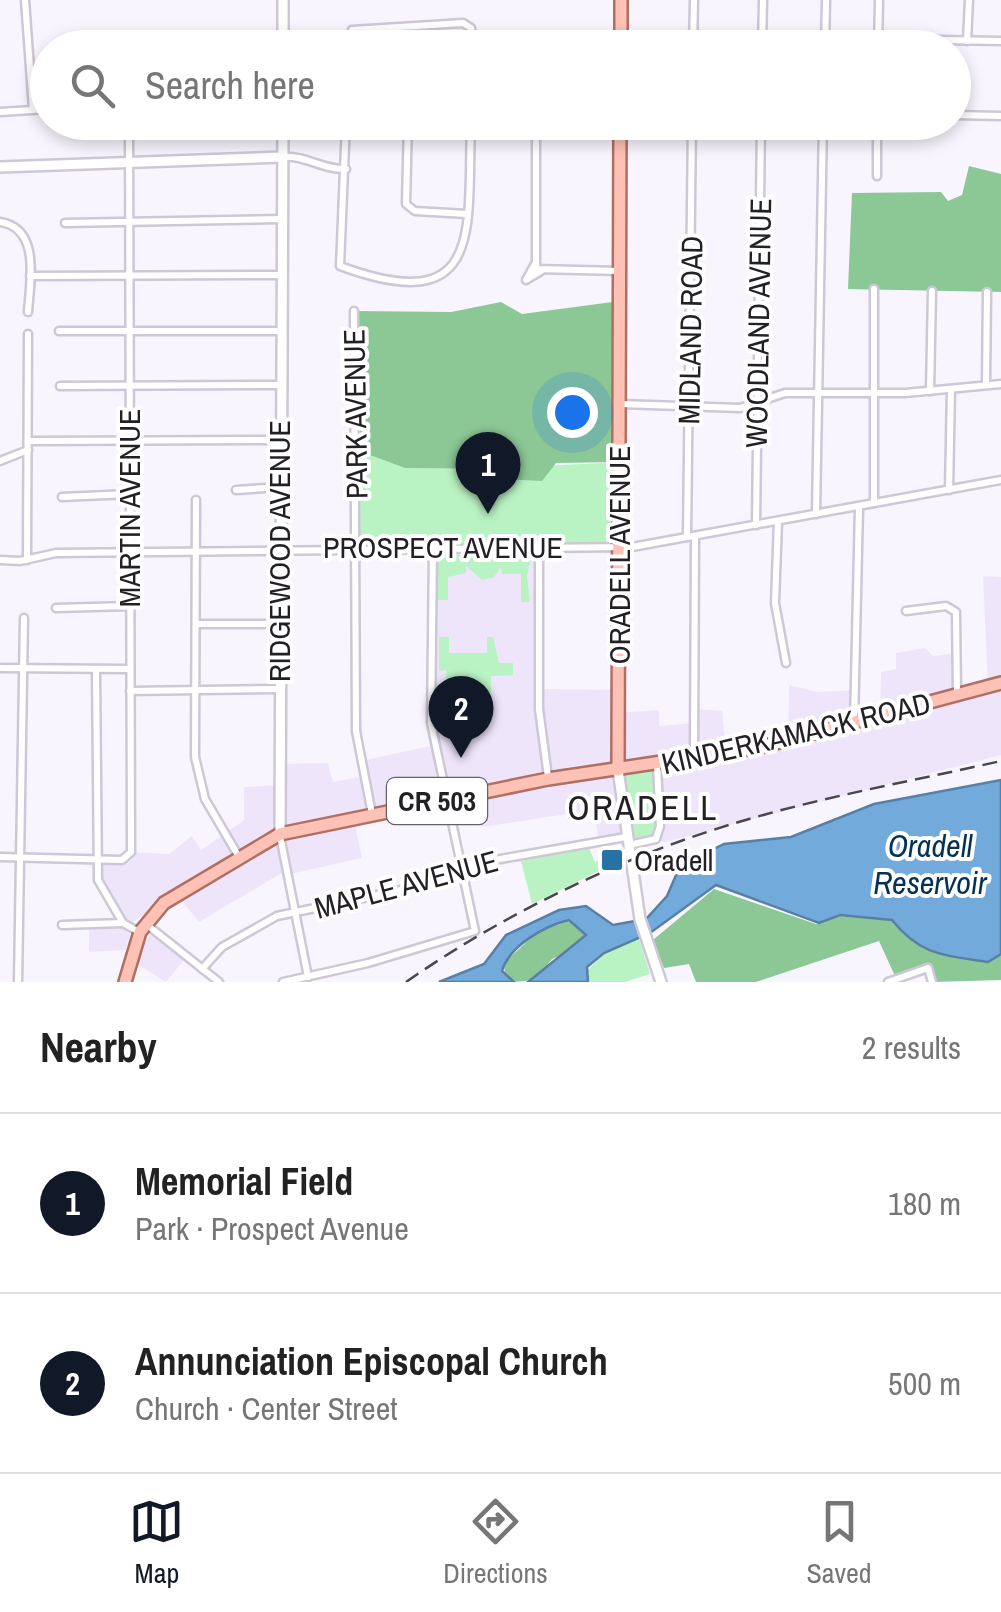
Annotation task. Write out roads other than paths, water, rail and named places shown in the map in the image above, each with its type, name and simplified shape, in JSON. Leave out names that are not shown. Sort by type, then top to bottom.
[{"type":"main road","points":[[620,30],[621,0]]},
{"type":"main road","name":"ORADELL AVENUE","points":[[618,770],[620,140]]},
{"type":"main road","name":"KINDERKAMACK ROAD","points":[[142,928],[170,898],[280,834],[548,778],[694,759],[854,725],[1001,683]]},
{"type":"main road","points":[[124,982],[142,928]]},
{"type":"street","points":[[25,0],[30,69]]},
{"type":"street","points":[[283,0],[283,30]]},
{"type":"street","points":[[694,0],[694,30]]},
{"type":"street","points":[[762,0],[762,30]]},
{"type":"street","points":[[825,30],[826,0]]},
{"type":"street","points":[[879,30],[880,0]]},
{"type":"street","points":[[968,30],[969,0]]},
{"type":"street","points":[[384,30],[456,24],[471,30]]},
{"type":"street","points":[[971,41],[1001,42]]},
{"type":"street","points":[[0,112],[30,110]]},
{"type":"street","points":[[971,115],[1001,116]]},
{"type":"street","name":"MARTIN AVENUE","points":[[98,858],[126,859],[132,852],[129,140]]},
{"type":"street","name":"RIDGEWOOD AVENUE","points":[[282,140],[280,834],[308,977]]},
{"type":"street","points":[[346,140],[340,266],[364,274],[429,280],[457,262],[467,214],[470,140]]},
{"type":"street","points":[[408,140],[406,204],[415,210],[467,214]]},
{"type":"street","points":[[536,140],[538,268],[620,270]]},
{"type":"street","name":"MIDLAND ROAD","points":[[692,140],[689,406],[694,759]]},
{"type":"street","name":"WOODLAND AVENUE","points":[[756,524],[761,140]]},
{"type":"street","points":[[816,514],[823,140]]},
{"type":"street","points":[[877,140],[877,176]]},
{"type":"street","points":[[0,167],[305,157],[324,168],[346,169]]},
{"type":"street","points":[[65,223],[282,219]]},
{"type":"street","points":[[0,222],[11,224],[26,238],[28,312]]},
{"type":"street","points":[[30,276],[281,275]]},
{"type":"street","points":[[874,289],[874,504]]},
{"type":"street","points":[[930,391],[932,290]]},
{"type":"street","points":[[986,385],[987,292]]},
{"type":"street","name":"PARK AVENUE","points":[[354,311],[356,732],[372,814]]},
{"type":"street","points":[[60,331],[280,331]]},
{"type":"street","points":[[27,560],[28,334]]},
{"type":"street","points":[[619,404],[755,405],[786,393],[873,394],[1001,384]]},
{"type":"street","points":[[60,386],[280,385]]},
{"type":"street","points":[[949,490],[951,389]]},
{"type":"street","points":[[0,461],[29,446],[129,440],[280,440]]},
{"type":"street","name":"PROSPECT AVENUE","points":[[0,560],[27,560],[56,552],[619,546],[1001,480]]},
{"type":"street","points":[[236,490],[280,487]]},
{"type":"street","points":[[62,497],[129,494]]},
{"type":"street","points":[[196,500],[195,757],[202,789],[239,857]]},
{"type":"street","points":[[854,725],[859,506]]},
{"type":"street","points":[[778,521],[775,604],[786,663]]},
{"type":"street","points":[[284,982],[475,931],[431,723],[433,547]]},
{"type":"street","points":[[540,548],[539,704],[548,778]]},
{"type":"street","points":[[56,608],[129,606]]},
{"type":"street","points":[[906,612],[946,606],[956,612],[956,697]]},
{"type":"street","points":[[18,982],[24,618]]},
{"type":"street","points":[[198,624],[278,624]]},
{"type":"street","points":[[0,668],[130,668]]},
{"type":"street","points":[[96,669],[100,888],[124,923]]},
{"type":"street","points":[[130,691],[278,689]]},
{"type":"street","points":[[627,841],[656,839],[660,826],[657,765]]},
{"type":"street","name":"ORADELL AVENUE","points":[[618,770],[640,918],[661,982]]},
{"type":"street","name":"MAPLE AVENUE","points":[[202,968],[227,943],[276,916],[430,884],[462,867],[627,841]]},
{"type":"street","points":[[0,857],[98,858]]},
{"type":"street","points":[[62,925],[124,923],[142,928],[219,982]]},
{"type":"street","points":[[888,982],[928,968],[932,982]]},
{"type":"water","name":"Oradell Reservoir","points":[[1001,780],[1001,954],[988,962],[934,952],[913,941],[892,920],[840,915],[819,923],[716,885],[650,933],[604,953],[587,967],[588,982],[528,982],[586,935],[569,920],[539,932],[512,953],[502,971],[514,982],[439,982],[484,964],[506,935],[559,910],[586,906],[613,925],[646,919],[667,896],[680,866],[724,844],[791,837],[874,804]]},
{"type":"railway","points":[[406,982],[528,908],[660,849],[780,810],[1001,761]]},
{"type":"place","name":"Memorial Field","points":[[488,514]]},
{"type":"place","name":"Annunciation Episcopal Church","points":[[461,758]]},
{"type":"place","name":"Oradell","points":[[612,860]]},
{"type":"district","name":"ORADELL","points":[[643,807]]}]
